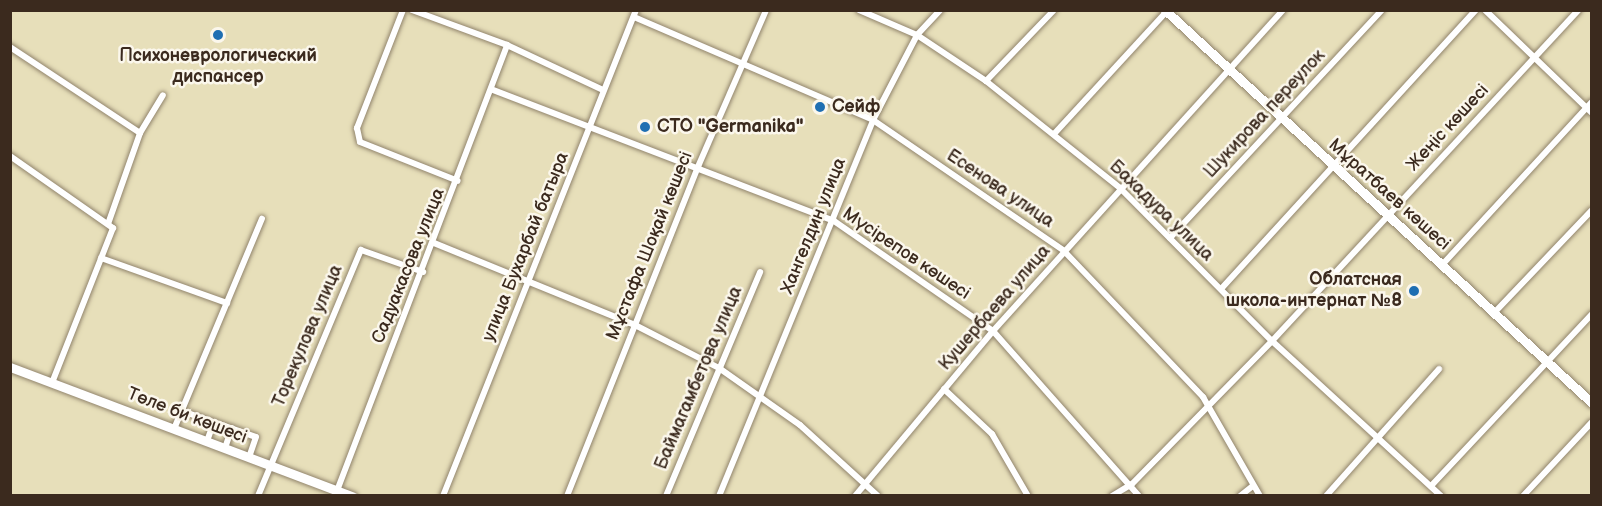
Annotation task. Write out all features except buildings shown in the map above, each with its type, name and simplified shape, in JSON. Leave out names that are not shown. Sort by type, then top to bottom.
[{"type":"street","points":[[403,10],[357,128],[360,142],[458,181]]},
{"type":"street","points":[[412,10],[507,45],[603,90]]},
{"type":"street","name":"Мұстафа Шоқай көшесі","points":[[567,495],[697,169],[766,10]]},
{"type":"street","name":"Бахадура улица","points":[[859,10],[917,35],[986,81],[1120,188],[1272,341],[1441,495]]},
{"type":"street","points":[[875,17],[881,10]]},
{"type":"street","name":"Хангелдин улица","points":[[719,495],[834,221],[873,120],[917,35],[940,10]]},
{"type":"street","points":[[986,81],[1054,10]]},
{"type":"street","name":"Кушербаева улица","points":[[855,495],[993,331],[1283,10]]},
{"type":"street","name":"Шукирова переулок","points":[[1170,238],[1382,10]]},
{"type":"street","points":[[1221,289],[1335,167],[1476,10]]},
{"type":"street","points":[[1485,10],[1533,60],[1592,113]]},
{"type":"street","name":"Жеңіс көшесі","points":[[1112,495],[1131,484],[1272,341],[1579,10]]},
{"type":"street","points":[[1054,134],[1166,11]]},
{"type":"street","name":"Мұратбаев көшесі","points":[[1166,11],[1592,403]]},
{"type":"street","name":"Есенова улица","points":[[635,14],[741,64],[873,120],[1064,251],[1207,407],[1260,495]]},
{"type":"street","name":"улица Бухарбай батыра","points":[[443,495],[635,14]]},
{"type":"street","name":"Садуакасова улица","points":[[336,493],[493,90],[507,45]]},
{"type":"street","points":[[10,47],[140,133]]},
{"type":"street","name":"Мүсірепов көшесі","points":[[493,90],[589,129],[834,221],[993,331],[1139,495]]},
{"type":"street","points":[[52,383],[101,258],[140,133],[163,95]]},
{"type":"street","points":[[1442,265],[1592,102]]},
{"type":"street","points":[[10,156],[111,226]]},
{"type":"street","points":[[1494,314],[1592,210]]},
{"type":"street","points":[[174,429],[262,219]]},
{"type":"street","points":[[434,243],[634,325],[719,368],[760,397],[878,495]]},
{"type":"street","name":"Торекулова улица","points":[[258,495],[361,250],[423,272]]},
{"type":"street","points":[[101,258],[227,303]]},
{"type":"street","name":"Баймагамбетова улица","points":[[666,495],[760,272]]},
{"type":"street","points":[[1431,486],[1592,314]]},
{"type":"street","name":"Төле би көшесі","points":[[10,367],[249,457],[336,493],[352,495]]},
{"type":"street","points":[[1326,495],[1381,440],[1439,369]]},
{"type":"street","points":[[944,389],[992,434],[1028,495]]},
{"type":"street","points":[[182,411],[256,437],[249,457]]},
{"type":"street","points":[[207,441],[214,422]]},
{"type":"street","points":[[1523,495],[1592,422]]},
{"type":"street","points":[[225,448],[232,428]]},
{"type":"street","points":[[1240,495],[1253,486]]},
{"type":"place","name":"Психоневрологический диспансер","points":[[218,35]]},
{"type":"place","name":"Сейф","points":[[820,107]]},
{"type":"place","name":"СТО \"Germanika\"","points":[[645,127]]},
{"type":"place","name":"Облатсная школа-интернат №8","points":[[1414,291]]}]
